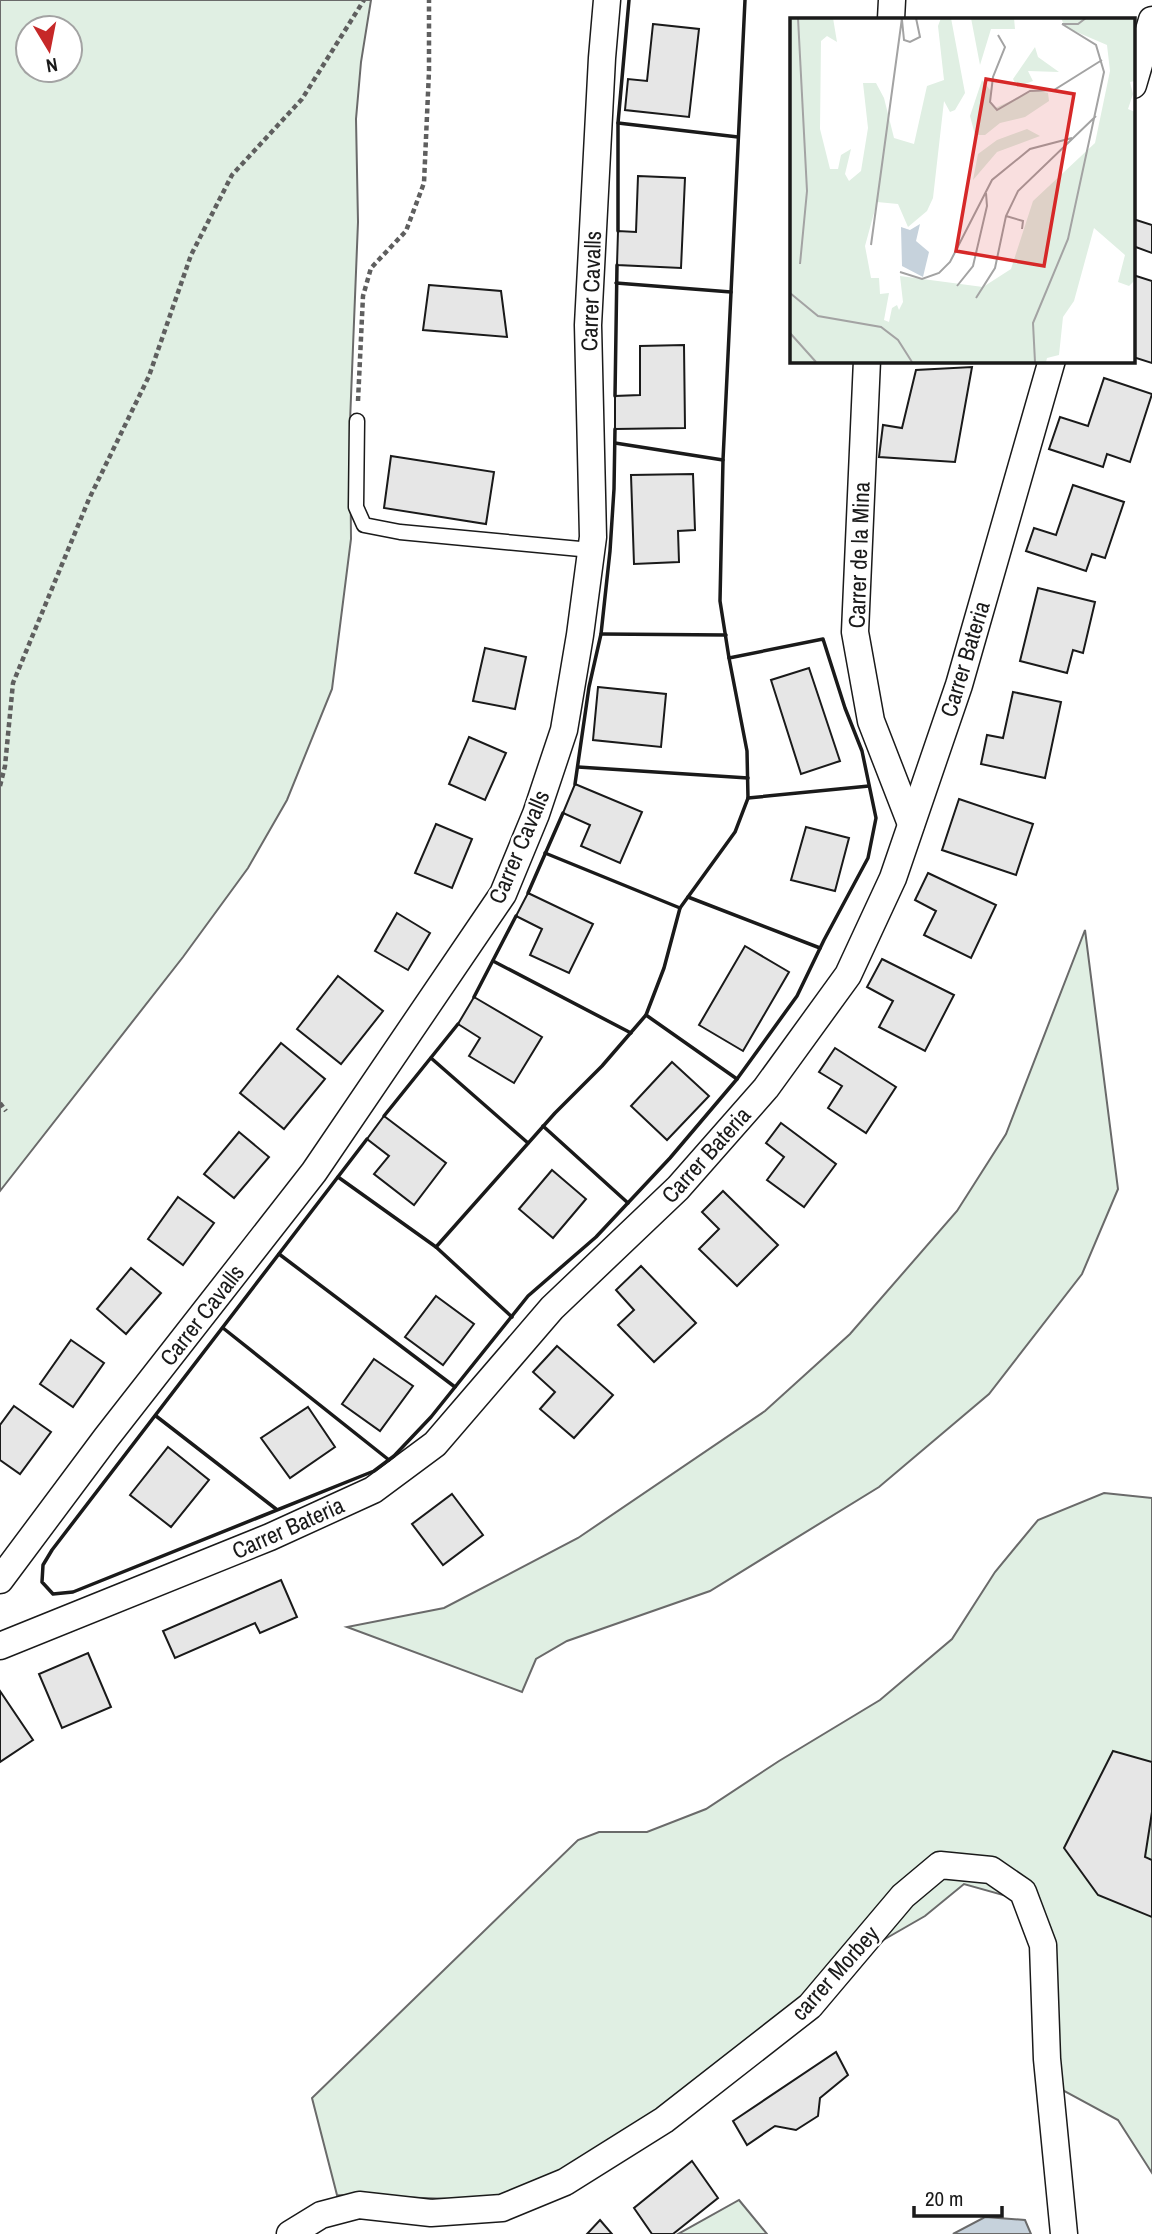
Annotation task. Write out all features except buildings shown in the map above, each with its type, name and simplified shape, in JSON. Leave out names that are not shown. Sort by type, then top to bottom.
[{"type":"street","name":"Carrer Cavalls","points":[[0,1580],[106,1438],[314,1172],[503,894],[536,814],[564,730],[591,550],[588,325],[607,0]]},
{"type":"street","points":[[891,18],[892,0]]},
{"type":"street","points":[[1134,82],[1152,20]]},
{"type":"street","name":"Carrer de la Mina","points":[[867,362],[855,632],[871,721],[911,824]]},
{"type":"street","name":"Carrer Bateria","points":[[0,1646],[270,1537],[373,1490],[435,1444],[552,1308],[678,1188],[766,1088],[848,975],[893,878],[959,685],[1051,362]]},
{"type":"street","name":"carrer Morbey","points":[[290,2234],[321,2215],[359,2205],[432,2213],[502,2208],[565,2182],[664,2120],[810,2006],[903,1896],[940,1865],[991,1870],[1023,1892],[1044,1945],[1047,2059],[1064,2234]]},
{"type":"lane","points":[[358,421],[356,507],[364,525],[400,532],[591,550]]},
{"type":"path","points":[[0,786],[5,766],[13,683],[89,499],[149,376],[191,255],[232,175],[302,99],[364,0]]},
{"type":"path","points":[[358,421],[363,296],[371,268],[406,231],[424,183],[429,0]]},
{"type":"path","points":[[0,1103],[6,1111]]},
{"type":"green space","points":[[0,0],[371,0],[361,62],[356,119],[358,222],[350,422],[351,539],[332,689],[287,800],[248,868],[183,957],[0,1191]]},
{"type":"green space","points":[[1085,930],[1118,1189],[1082,1274],[989,1394],[879,1487],[710,1591],[567,1641],[536,1659],[522,1692],[347,1627],[444,1608],[578,1538],[765,1411],[850,1334],[957,1211],[1006,1134]]},
{"type":"green space","points":[[1104,1493],[1152,1498],[1152,2173],[1118,2120],[1053,2085],[1042,1947],[1014,1898],[964,1884],[925,1916],[845,1962],[668,2105],[509,2201],[337,2195],[312,2098],[578,1840],[599,1832],[647,1832],[706,1809],[880,1700],[952,1639],[995,1572],[1038,1520]]},
{"type":"green space","points":[[739,2200],[767,2234],[678,2234]]},
{"type":"shaded area","points":[[985,2217],[1025,2220],[1031,2234],[953,2234]]},
{"type":"wall","points":[[618,231],[618,123],[629,0]]},
{"type":"wall","points":[[367,1139],[52,1550],[43,1565],[42,1582],[53,1594],[73,1592],[374,1471],[394,1456],[431,1417],[528,1296],[596,1237],[670,1158],[737,1079],[797,996],[868,858],[876,818],[862,751],[823,639],[729,658],[720,601],[723,460],[745,0]]},
{"type":"wall","points":[[618,123],[738,137]]},
{"type":"wall","points":[[615,396],[617,265]]},
{"type":"wall","points":[[616,283],[731,292]]},
{"type":"wall","points":[[575,784],[589,687],[601,634],[610,551],[615,429]]},
{"type":"wall","points":[[615,443],[723,460]]},
{"type":"wall","points":[[601,634],[726,635]]},
{"type":"wall","points":[[512,1317],[436,1247],[646,1015],[664,968],[680,908],[735,832],[748,798],[747,751],[729,658]]},
{"type":"wall","points":[[578,767],[748,778]]},
{"type":"wall","points":[[748,798],[869,786]]},
{"type":"wall","points":[[528,893],[563,813]]},
{"type":"wall","points":[[545,853],[680,908]]},
{"type":"wall","points":[[688,897],[820,948]]},
{"type":"wall","points":[[474,997],[516,916]]},
{"type":"wall","points":[[493,961],[631,1033]]},
{"type":"wall","points":[[646,1015],[737,1079]]},
{"type":"wall","points":[[384,1116],[458,1024]]},
{"type":"wall","points":[[431,1058],[528,1143]]},
{"type":"wall","points":[[543,1126],[628,1203]]},
{"type":"wall","points":[[338,1177],[436,1247]]},
{"type":"wall","points":[[279,1254],[455,1387]]},
{"type":"wall","points":[[223,1328],[389,1460]]},
{"type":"wall","points":[[156,1416],[276,1509]]}]
